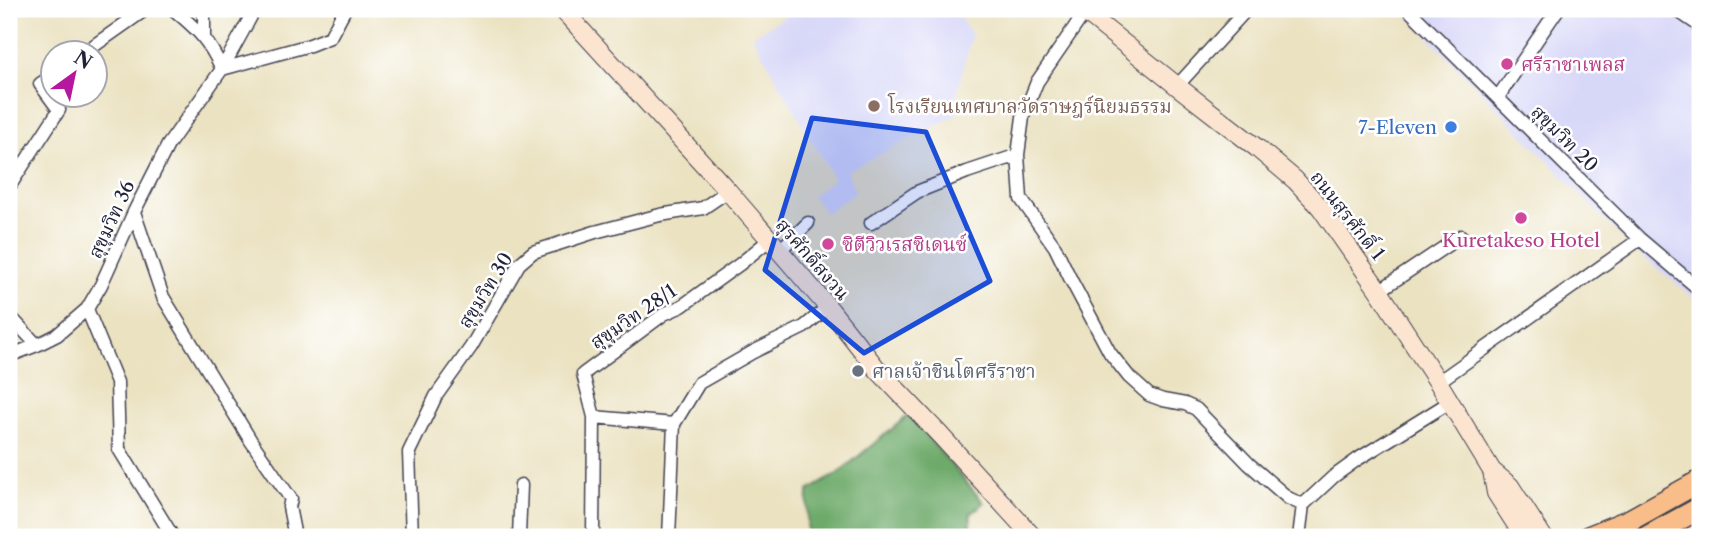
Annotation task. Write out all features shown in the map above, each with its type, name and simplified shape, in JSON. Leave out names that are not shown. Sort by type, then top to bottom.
[{"type":"highway","points":[[1588,537],[1630,520],[1700,481]]},
{"type":"highway","points":[[1647,537],[1698,516]]},
{"type":"street","points":[[105,38],[146,9]]},
{"type":"street","points":[[173,9],[204,36],[222,69],[330,37],[345,9]]},
{"type":"street","points":[[204,9],[204,36]]},
{"type":"street","name":"สุขุมวิท 36","points":[[9,356],[57,335],[87,309],[102,285],[134,212],[168,145],[222,69],[255,9]]},
{"type":"street","name":"สุรศักดิ์สงวน","points":[[562,9],[727,191],[828,307],[877,369],[1033,537]]},
{"type":"street","points":[[1177,86],[1247,9]]},
{"type":"street","name":"สุขุมวิท 20","points":[[1408,9],[1640,239],[1700,290]]},
{"type":"street","points":[[1498,97],[1558,9]]},
{"type":"street","points":[[1675,9],[1700,26]]},
{"type":"street","points":[[1083,10],[1037,82],[1023,117],[1018,155],[1021,199],[1055,247],[1110,353],[1129,377],[1149,395],[1185,404],[1196,410],[1249,464],[1288,498],[1303,505]]},
{"type":"street","name":"ถนนสุรศักดิ์ 1","points":[[1083,10],[1295,180],[1321,208],[1379,291],[1492,471],[1510,486],[1543,537]]},
{"type":"street","points":[[9,187],[59,110],[58,108]]},
{"type":"street","points":[[871,223],[917,192],[1018,155]]},
{"type":"street","name":"สุขุมวิท 30","points":[[412,537],[409,452],[436,396],[471,347],[519,264],[533,252],[595,232],[660,215],[703,208],[727,191]]},
{"type":"street","points":[[134,212],[163,297],[251,442],[291,499],[289,507],[295,537]]},
{"type":"street","points":[[774,246],[808,223]]},
{"type":"street","points":[[1379,291],[1461,236]]},
{"type":"street","points":[[1438,382],[1640,239]]},
{"type":"street","name":"สุขุมวิท 28/1","points":[[593,537],[594,417],[583,374],[664,314],[682,306],[774,246]]},
{"type":"street","points":[[669,537],[674,424],[699,383],[804,327],[828,307]]},
{"type":"street","points":[[87,309],[117,382],[119,449],[173,537]]},
{"type":"street","points":[[9,315],[37,345]]},
{"type":"street","points":[[1300,537],[1303,505],[1333,477],[1450,402]]},
{"type":"street","points":[[594,417],[674,424]]},
{"type":"street","name":"ถนนสุรศักดิ์ 1","points":[[1492,471],[1496,493],[1524,537]]},
{"type":"street","points":[[519,537],[521,485]]},
{"type":"highlighted area","points":[[812,118],[926,132],[990,281],[864,353],[765,270]]},
{"type":"shaded area","name":"โรงเรียนเทศบาลวัดราษฎร์นิยมธรรม","points":[[798,9],[954,9],[972,34],[956,96],[957,115],[847,171],[855,192],[826,213],[812,196],[834,179],[752,36]]},
{"type":"shaded area","points":[[1401,9],[1700,9],[1700,303],[1634,250]]},
{"type":"green space","points":[[909,415],[984,503],[971,513],[969,537],[891,537],[864,534],[864,537],[807,537],[808,491],[837,474]]},
{"type":"place","name":"ศรีราชาเพลส","points":[[1507,64]]},
{"type":"place","name":"โรงเรียนเทศบาลวัดราษฎร์นิยมธรรม","points":[[874,106]]},
{"type":"place","name":"7-Eleven","points":[[1451,127]]},
{"type":"place","name":"Kuretakeso Hotel","points":[[1521,218]]},
{"type":"place","name":"ซิตีวิวเรสซิเดนซ์","points":[[828,244]]},
{"type":"place","name":"ศาลเจ้าชินโตศรีราชา","points":[[858,371]]}]
